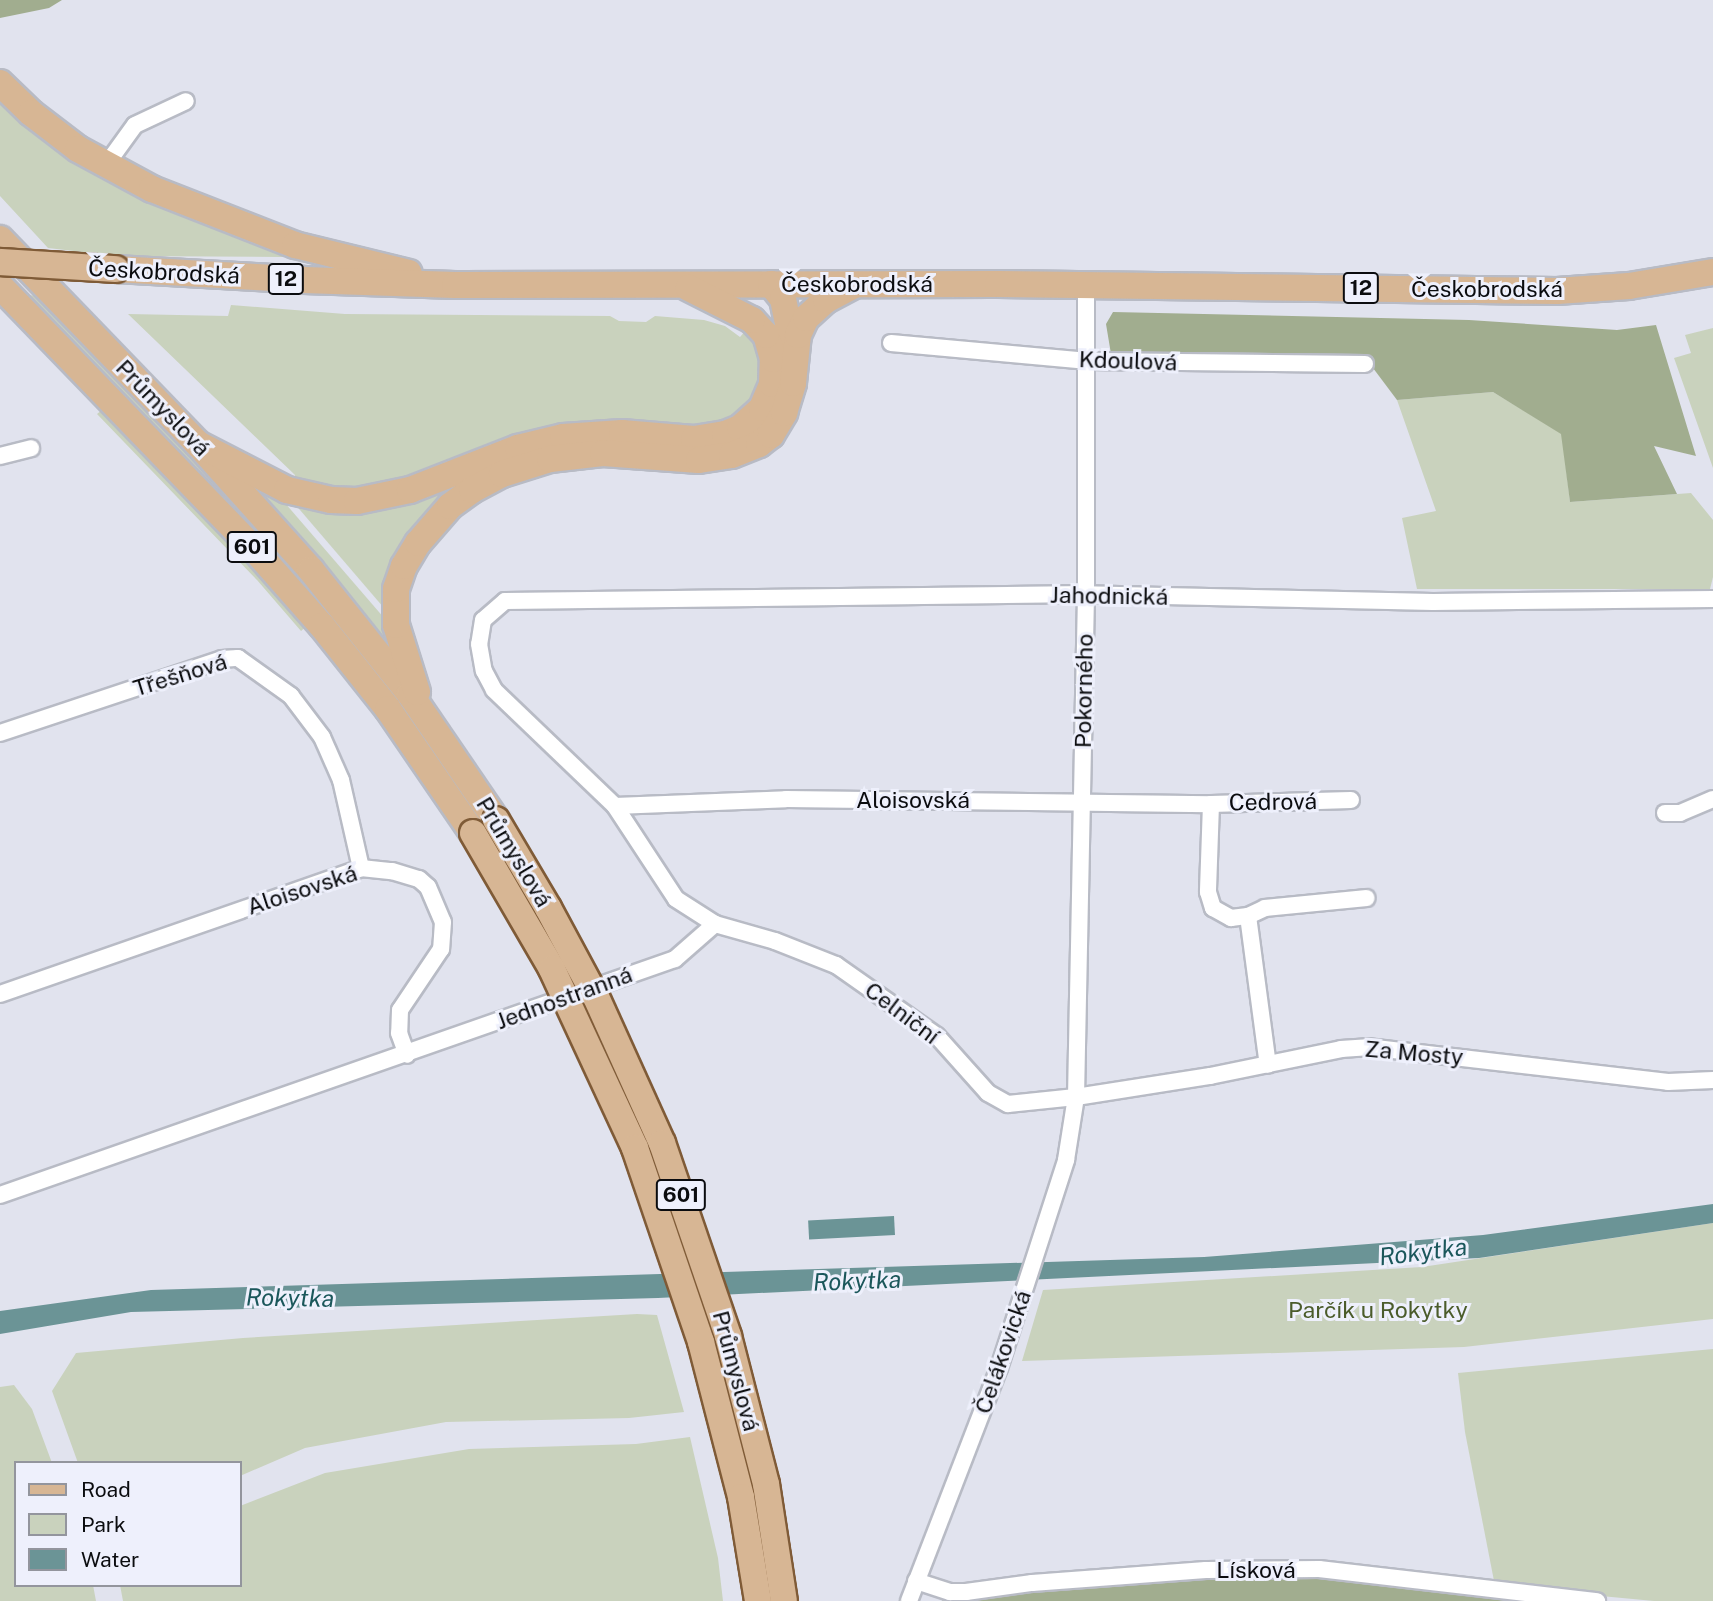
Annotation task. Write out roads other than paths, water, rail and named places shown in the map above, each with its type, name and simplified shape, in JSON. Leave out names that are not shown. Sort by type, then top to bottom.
[{"type":"main road","points":[[0,83],[53,132],[106,165],[152,189],[295,244],[455,285]]},
{"type":"main road","name":"Průmyslová","points":[[0,239],[198,444],[336,600],[424,713],[484,826],[635,1148],[701,1342],[741,1497],[758,1601]]},
{"type":"main road","name":"Českobrodská","points":[[0,262],[304,280],[455,285],[1086,285],[1557,290],[1629,286],[1713,271]]},
{"type":"main road","points":[[198,444],[287,490],[331,500],[356,500],[411,490],[518,448],[563,437],[622,433],[694,439],[725,434],[752,419],[768,397],[774,372],[770,346],[766,335],[752,320],[682,284]]},
{"type":"main road","points":[[771,284],[783,299],[795,357]]},
{"type":"main road","points":[[424,713],[396,625],[394,601],[404,566],[418,543],[450,506],[472,489],[502,474],[566,456],[603,453],[699,460],[745,451],[771,435],[778,426],[789,397],[798,335],[806,318],[826,300],[855,284]]},
{"type":"main road","name":"Průmyslová","points":[[0,286],[254,549],[322,626],[548,908],[596,997],[662,1143],[728,1336],[766,1484],[784,1601]]},
{"type":"street","points":[[106,165],[135,125],[186,101]]},
{"type":"street","name":"Pokorného","points":[[1076,1097],[1086,594],[1086,285]]},
{"type":"street","name":"Kdoulová","points":[[891,343],[1088,361],[1365,364]]},
{"type":"street","points":[[0,456],[31,448]]},
{"type":"street","name":"Jahodnická","points":[[614,806],[494,690],[479,644],[483,620],[505,601],[1086,594],[1433,603],[1713,598]]},
{"type":"street","name":"Třešňová","points":[[0,733],[222,659],[238,658],[291,696],[322,737],[341,780],[361,868]]},
{"type":"street","name":"Aloisovská","points":[[614,806],[786,799],[1211,804]]},
{"type":"street","points":[[1665,813],[1680,813],[1713,799]]},
{"type":"street","name":"Cedrová","points":[[1351,800],[1211,804],[1208,892],[1213,908],[1231,918],[1248,916],[1265,908],[1367,898]]},
{"type":"street","points":[[614,806],[676,899],[715,924]]},
{"type":"street","name":"Aloisovská","points":[[0,995],[361,868],[392,871],[419,879],[435,898],[443,922],[441,949],[400,1010],[399,1033],[407,1055]]},
{"type":"street","points":[[1248,916],[1268,1065]]},
{"type":"street","name":"Celniční","points":[[715,924],[775,941],[836,965],[937,1036],[988,1093],[1008,1104],[1076,1097]]},
{"type":"street","name":"Jednostranná","points":[[0,1195],[407,1055],[675,959],[715,924]]},
{"type":"street","name":"Za Mosty","points":[[1076,1097],[1367,1046],[1668,1082],[1713,1080]]},
{"type":"street","name":"Čelákovická","points":[[909,1601],[999,1368],[1024,1295],[1066,1160],[1076,1097]]},
{"type":"street","name":"Lísková","points":[[916,1581],[950,1592],[1206,1570],[1319,1569],[1597,1601]]},
{"type":"water","name":"Rokytka","points":[[1713,1204],[1713,1223],[1479,1258],[658,1298],[131,1312],[0,1334],[0,1311],[151,1290],[1204,1257],[1483,1235]]},
{"type":"water","points":[[894,1216],[895,1235],[809,1239],[808,1221]]},
{"type":"park label","name":"Parčík u Rokytky","points":[[1378,1310]]}]
